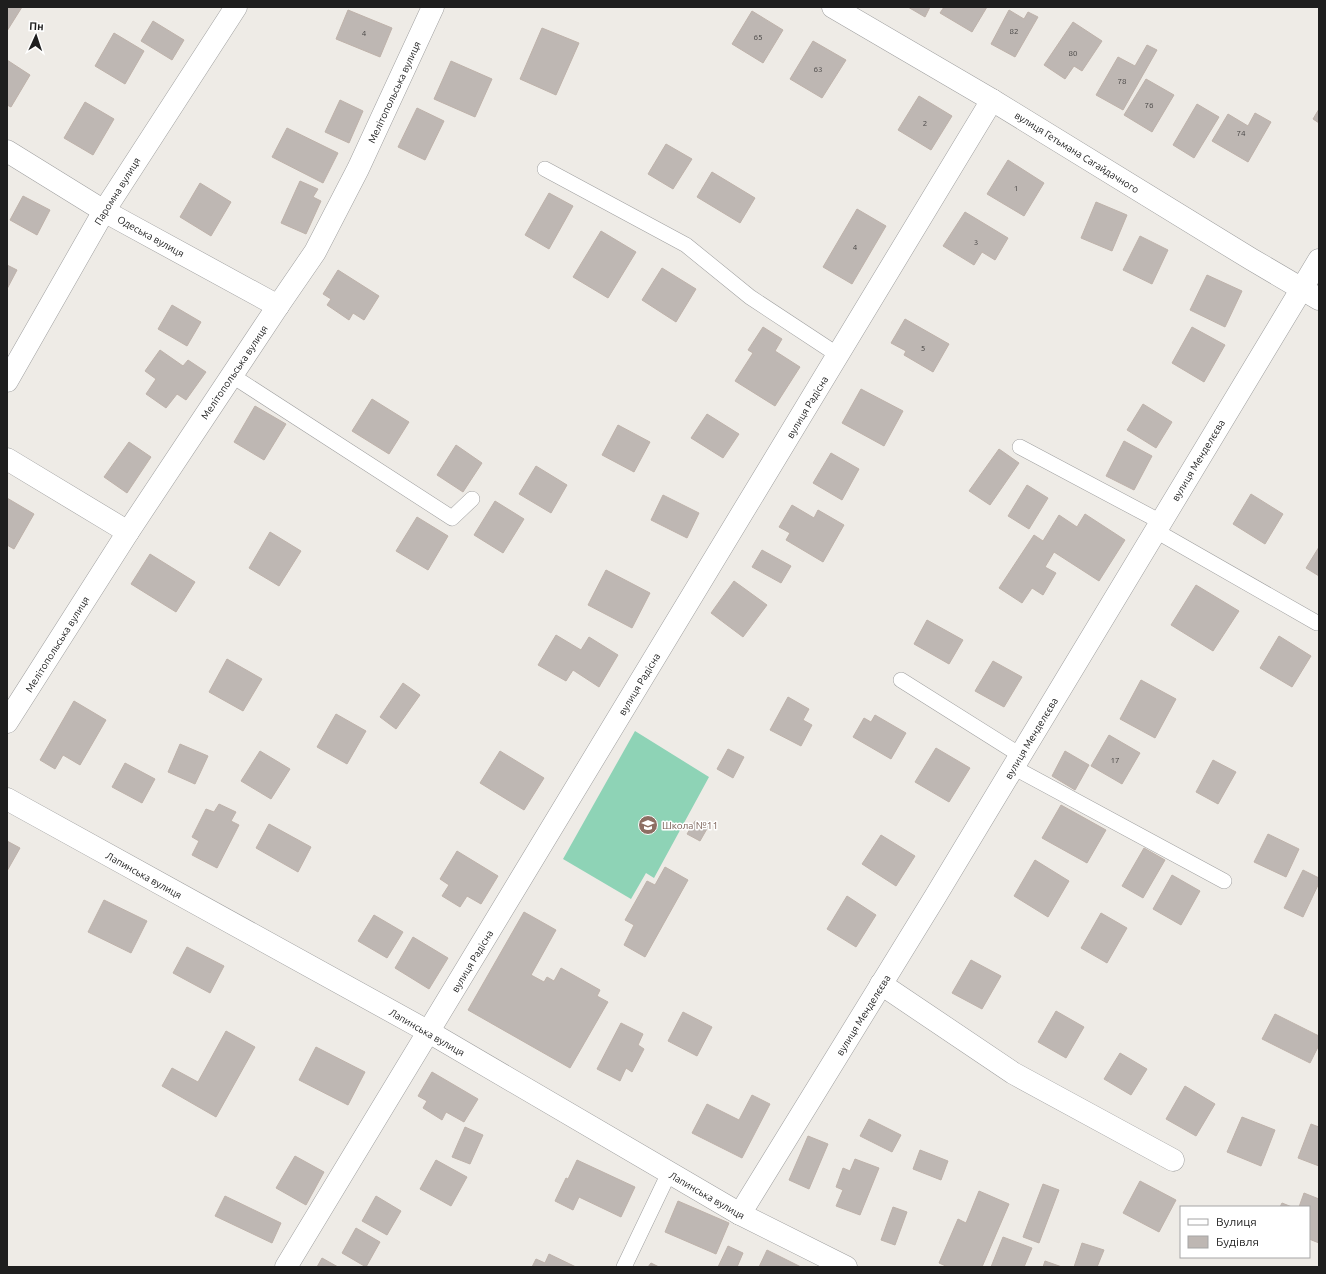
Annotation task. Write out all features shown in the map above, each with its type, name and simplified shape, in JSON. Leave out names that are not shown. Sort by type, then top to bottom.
[{"type":"street","name":"Паромна вулиця","points":[[7,381],[104,210],[236,7]]},
{"type":"street","name":"Мелітопольська вулиця","points":[[7,722],[128,532],[231,375],[315,252],[358,169],[433,7]]},
{"type":"street","name":"вулиця Гетьмана Сагайдачного","points":[[833,7],[992,100],[1310,294]]},
{"type":"street","name":"вулиця Радісна","points":[[286,1267],[992,100]]},
{"type":"street","name":"Одеська вулиця","points":[[7,151],[104,210],[278,306]]},
{"type":"street","name":"вулиця Менделєєва","points":[[740,1214],[1158,527],[1310,294],[1319,260]]},
{"type":"street","points":[[7,459],[128,532]]},
{"type":"street","name":"Лапинська вулиця","points":[[7,799],[429,1032],[740,1214],[846,1267]]},
{"type":"street","points":[[881,984],[1013,1073],[1173,1160]]},
{"type":"lane","points":[[545,169],[686,245],[750,297],[838,355]]},
{"type":"lane","points":[[231,375],[452,518],[472,498]]},
{"type":"lane","points":[[1020,448],[1158,527],[1317,622]]},
{"type":"lane","points":[[901,680],[1017,761],[1224,881]]},
{"type":"lane","points":[[624,1267],[669,1173]]},
{"type":"green space","points":[[635,731],[709,777],[654,878],[646,873],[631,899],[563,859]]},
{"type":"building","points":[[7,7],[22,7],[7,31]]},
{"type":"building","points":[[908,7],[930,7],[925,17]]},
{"type":"building","points":[[944,7],[987,7],[972,32],[940,13]]},
{"type":"building","points":[[348,10],[392,28],[380,57],[336,39]]},
{"type":"building","points":[[1009,10],[1024,19],[1028,12],[1038,17],[1015,57],[991,44]]},
{"type":"building","points":[[752,11],[783,30],[763,63],[732,44]]},
{"type":"building","points":[[153,21],[184,40],[172,60],[141,41]]},
{"type":"building","points":[[1073,22],[1102,41],[1082,71],[1074,66],[1065,79],[1044,65]]},
{"type":"building","points":[[542,28],[579,43],[556,95],[520,79]]},
{"type":"building","points":[[114,33],[144,51],[125,84],[95,66]]},
{"type":"building","points":[[813,41],[846,60],[822,98],[790,79]]},
{"type":"building","points":[[1147,45],[1157,50],[1123,110],[1096,95],[1118,57],[1135,66]]},
{"type":"building","points":[[7,60],[30,75],[11,107],[7,105]]},
{"type":"building","points":[[451,61],[492,79],[475,117],[434,99]]},
{"type":"building","points":[[1146,79],[1174,95],[1152,132],[1124,115]]},
{"type":"building","points":[[919,96],[952,116],[931,150],[898,130]]},
{"type":"building","points":[[340,100],[363,111],[349,143],[325,132]]},
{"type":"building","points":[[85,102],[114,119],[93,155],[64,138]]},
{"type":"building","points":[[1197,104],[1219,117],[1194,158],[1173,145]]},
{"type":"building","points":[[417,108],[444,121],[425,160],[398,147]]},
{"type":"building","points":[[1319,109],[1319,123],[1313,119]]},
{"type":"building","points":[[1255,113],[1271,122],[1248,162],[1212,141],[1228,114],[1248,126]]},
{"type":"building","points":[[287,128],[338,153],[323,183],[272,157]]},
{"type":"building","points":[[666,144],[692,159],[673,189],[648,174]]},
{"type":"building","points":[[1008,160],[1044,183],[1024,216],[987,194]]},
{"type":"building","points":[[712,172],[755,198],[740,223],[697,197]]},
{"type":"building","points":[[300,181],[318,189],[313,197],[321,201],[306,234],[281,223]]},
{"type":"building","points":[[200,183],[231,202],[211,236],[180,217]]},
{"type":"building","points":[[549,193],[573,206],[549,249],[525,235]]},
{"type":"building","points":[[23,196],[50,210],[37,235],[10,220]]},
{"type":"building","points":[[1096,202],[1127,215],[1112,251],[1081,238]]},
{"type":"building","points":[[857,209],[886,226],[852,284],[823,267]]},
{"type":"building","points":[[965,212],[1008,238],[995,260],[982,252],[974,265],[943,246]]},
{"type":"building","points":[[601,231],[636,252],[608,298],[573,277]]},
{"type":"building","points":[[1140,236],[1168,250],[1152,284],[1123,270]]},
{"type":"building","points":[[7,265],[17,270],[7,289]]},
{"type":"building","points":[[662,268],[696,289],[676,322],[642,300]]},
{"type":"building","points":[[338,270],[379,296],[364,320],[353,313],[349,320],[327,305],[331,299],[323,294]]},
{"type":"building","points":[[1207,275],[1242,291],[1225,327],[1190,310]]},
{"type":"building","points":[[172,305],[201,322],[187,346],[158,329]]},
{"type":"building","points":[[905,319],[949,344],[933,372],[904,355],[906,351],[891,343]]},
{"type":"building","points":[[763,327],[782,339],[775,351],[800,367],[775,406],[735,381],[753,353],[748,350]]},
{"type":"building","points":[[1192,327],[1225,345],[1204,382],[1172,363]]},
{"type":"building","points":[[160,350],[183,366],[188,360],[206,372],[186,400],[177,394],[166,408],[146,394],[156,379],[145,371]]},
{"type":"building","points":[[861,389],[903,411],[884,446],[842,423]]},
{"type":"building","points":[[372,399],[409,422],[389,454],[352,431]]},
{"type":"building","points":[[1143,404],[1172,422],[1156,448],[1127,430]]},
{"type":"building","points":[[255,406],[286,424],[264,460],[234,442]]},
{"type":"building","points":[[707,414],[739,434],[723,458],[691,438]]},
{"type":"building","points":[[618,425],[650,442],[634,472],[602,455]]},
{"type":"building","points":[[1124,441],[1152,456],[1134,490],[1106,476]]},
{"type":"building","points":[[129,442],[151,457],[127,493],[104,477]]},
{"type":"building","points":[[456,445],[482,463],[463,492],[437,475]]},
{"type":"building","points":[[999,449],[1019,463],[990,505],[969,491]]},
{"type":"building","points":[[831,453],[859,469],[842,500],[813,483]]},
{"type":"building","points":[[536,466],[567,485],[551,513],[519,494]]},
{"type":"building","points":[[1027,485],[1048,498],[1029,529],[1008,516]]},
{"type":"building","points":[[1251,494],[1283,514],[1265,544],[1233,524]]},
{"type":"building","points":[[663,495],[699,513],[687,538],[651,520]]},
{"type":"building","points":[[7,498],[34,514],[14,549],[7,545]]},
{"type":"building","points":[[495,501],[524,519],[503,553],[474,535]]},
{"type":"building","points":[[792,505],[814,518],[818,510],[844,525],[823,562],[786,540],[790,533],[779,527]]},
{"type":"building","points":[[1085,514],[1125,540],[1099,581],[1054,552],[1045,567],[1056,573],[1043,595],[1032,588],[1022,603],[999,588],[1034,535],[1043,541],[1059,515],[1077,527]]},
{"type":"building","points":[[417,517],[448,536],[428,570],[396,551]]},
{"type":"building","points":[[270,532],[301,551],[279,586],[249,568]]},
{"type":"building","points":[[1319,547],[1319,576],[1306,568]]},
{"type":"building","points":[[762,550],[791,566],[781,583],[752,567]]},
{"type":"building","points":[[150,554],[195,582],[176,612],[131,584]]},
{"type":"building","points":[[606,570],[650,593],[632,628],[588,605]]},
{"type":"building","points":[[734,581],[767,605],[743,637],[711,613]]},
{"type":"building","points":[[1196,585],[1239,611],[1213,651],[1171,625]]},
{"type":"building","points":[[927,620],[963,640],[949,664],[914,644]]},
{"type":"building","points":[[556,635],[581,650],[589,637],[618,655],[599,687],[573,670],[566,681],[538,665]]},
{"type":"building","points":[[1279,636],[1311,656],[1292,687],[1260,668]]},
{"type":"building","points":[[227,659],[262,679],[243,711],[209,692]]},
{"type":"building","points":[[993,661],[1022,677],[1004,707],[975,691]]},
{"type":"building","points":[[1141,680],[1176,699],[1155,738],[1120,719]]},
{"type":"building","points":[[403,683],[420,695],[396,729],[380,717]]},
{"type":"building","points":[[788,697],[809,709],[803,720],[812,725],[801,746],[770,730]]},
{"type":"building","points":[[74,701],[106,720],[80,765],[63,755],[55,769],[40,760]]},
{"type":"building","points":[[336,714],[366,731],[347,764],[317,747]]},
{"type":"building","points":[[875,715],[906,733],[891,759],[853,737],[864,718],[871,722]]},
{"type":"building","points":[[1109,735],[1140,753],[1122,784],[1091,766]]},
{"type":"building","points":[[180,744],[208,756],[195,784],[168,772]]},
{"type":"building","points":[[936,748],[970,768],[949,802],[915,782]]},
{"type":"building","points":[[728,749],[744,757],[733,778],[717,769]]},
{"type":"building","points":[[260,751],[290,769],[271,799],[241,781]]},
{"type":"building","points":[[500,751],[544,778],[524,810],[480,783]]},
{"type":"building","points":[[1065,751],[1089,765],[1075,790],[1052,776]]},
{"type":"building","points":[[1213,760],[1236,772],[1218,804],[1196,792]]},
{"type":"building","points":[[125,763],[155,779],[142,803],[112,787]]},
{"type":"building","points":[[219,804],[236,812],[231,821],[239,825],[217,868],[192,855],[199,841],[192,837],[206,809],[214,812]]},
{"type":"building","points":[[1061,805],[1106,830],[1087,863],[1042,838]]},
{"type":"building","points":[[695,821],[708,827],[700,841],[687,834]]},
{"type":"building","points":[[269,824],[311,847],[298,872],[256,848]]},
{"type":"building","points":[[1268,834],[1299,849],[1286,877],[1254,862]]},
{"type":"building","points":[[881,835],[915,856],[896,886],[862,864]]},
{"type":"building","points":[[7,841],[20,848],[7,871]]},
{"type":"building","points":[[1144,848],[1165,860],[1143,898],[1122,886]]},
{"type":"building","points":[[457,851],[498,876],[481,904],[467,896],[460,907],[442,896],[449,885],[440,879]]},
{"type":"building","points":[[1035,860],[1069,881],[1048,917],[1014,896]]},
{"type":"building","points":[[665,867],[688,880],[645,957],[624,945],[634,925],[625,920],[647,881],[655,885]]},
{"type":"building","points":[[1303,870],[1319,878],[1319,883],[1303,917],[1284,908]]},
{"type":"building","points":[[1172,875],[1200,891],[1181,925],[1153,909]]},
{"type":"building","points":[[847,896],[876,915],[856,947],[827,929]]},
{"type":"building","points":[[104,900],[147,921],[131,953],[88,932]]},
{"type":"building","points":[[524,912],[556,930],[531,975],[544,982],[547,977],[554,981],[561,968],[600,990],[597,996],[608,1002],[570,1068],[468,1010]]},
{"type":"building","points":[[1101,913],[1127,928],[1107,963],[1081,948]]},
{"type":"building","points":[[374,915],[403,932],[387,958],[358,941]]},
{"type":"building","points":[[413,937],[448,958],[429,989],[395,968]]},
{"type":"building","points":[[187,947],[224,966],[210,993],[173,973]]},
{"type":"building","points":[[971,960],[1001,976],[982,1009],[952,993]]},
{"type":"building","points":[[1056,1011],[1084,1027],[1066,1058],[1038,1042]]},
{"type":"building","points":[[683,1012],[712,1027],[697,1056],[668,1041]]},
{"type":"building","points":[[1275,1014],[1319,1036],[1319,1045],[1310,1063],[1262,1039]]},
{"type":"building","points":[[621,1023],[643,1034],[638,1045],[644,1049],[632,1072],[626,1068],[620,1081],[597,1069]]},
{"type":"building","points":[[226,1031],[255,1047],[216,1117],[162,1086],[172,1068],[198,1082]]},
{"type":"building","points":[[316,1047],[365,1072],[348,1105],[299,1080]]},
{"type":"building","points":[[1120,1053],[1147,1069],[1131,1095],[1104,1079]]},
{"type":"building","points":[[432,1072],[478,1099],[464,1122],[446,1112],[442,1120],[423,1108],[427,1101],[418,1096]]},
{"type":"building","points":[[1185,1086],[1215,1104],[1196,1136],[1166,1119]]},
{"type":"building","points":[[752,1095],[770,1104],[742,1158],[692,1133],[707,1104],[739,1120]]},
{"type":"building","points":[[1242,1117],[1275,1130],[1261,1166],[1227,1152]]},
{"type":"building","points":[[869,1119],[901,1135],[892,1152],[860,1136]]},
{"type":"building","points":[[1311,1124],[1319,1127],[1319,1166],[1298,1158]]},
{"type":"building","points":[[465,1127],[483,1135],[470,1164],[452,1157]]},
{"type":"building","points":[[808,1136],[828,1144],[809,1189],[789,1180]]},
{"type":"building","points":[[920,1150],[948,1161],[941,1180],[913,1169]]},
{"type":"building","points":[[295,1156],[324,1172],[306,1205],[276,1188]]},
{"type":"building","points":[[855,1159],[879,1168],[860,1215],[836,1206],[843,1190],[836,1187],[843,1168],[850,1171]]},
{"type":"building","points":[[436,1160],[467,1177],[451,1206],[420,1189]]},
{"type":"building","points":[[577,1160],[635,1187],[621,1217],[579,1197],[573,1210],[555,1201]]},
{"type":"building","points":[[1140,1181],[1176,1200],[1159,1232],[1123,1213]]},
{"type":"building","points":[[1043,1184],[1059,1190],[1039,1243],[1023,1237]]},
{"type":"building","points":[[979,1191],[1009,1204],[982,1267],[948,1267],[939,1263],[958,1219],[966,1223]]},
{"type":"building","points":[[1304,1193],[1319,1199],[1319,1243],[1310,1239],[1310,1206],[1299,1206]]},
{"type":"building","points":[[225,1196],[281,1223],[272,1243],[215,1216]]},
{"type":"building","points":[[376,1196],[401,1211],[387,1235],[362,1221]]},
{"type":"building","points":[[678,1201],[729,1223],[716,1254],[665,1232]]},
{"type":"building","points":[[1282,1203],[1290,1206],[1280,1206]]},
{"type":"building","points":[[893,1207],[907,1212],[895,1245],[881,1240]]},
{"type":"building","points":[[356,1228],[380,1242],[366,1267],[342,1253]]},
{"type":"building","points":[[1003,1237],[1032,1248],[1024,1267],[991,1267]]},
{"type":"building","points":[[1082,1243],[1104,1250],[1097,1267],[1074,1267]]},
{"type":"building","points":[[728,1246],[743,1253],[737,1267],[718,1267]]},
{"type":"building","points":[[767,1250],[801,1267],[759,1267]]},
{"type":"building","points":[[549,1254],[576,1267],[532,1267],[536,1259],[545,1263]]},
{"type":"building","points":[[322,1258],[338,1267],[317,1267]]},
{"type":"building","points":[[1045,1261],[1062,1267],[1043,1267]]},
{"type":"building","points":[[651,1263],[659,1267],[648,1267]]},
{"type":"place","name":"Школа №11","points":[[648,825]]}]
